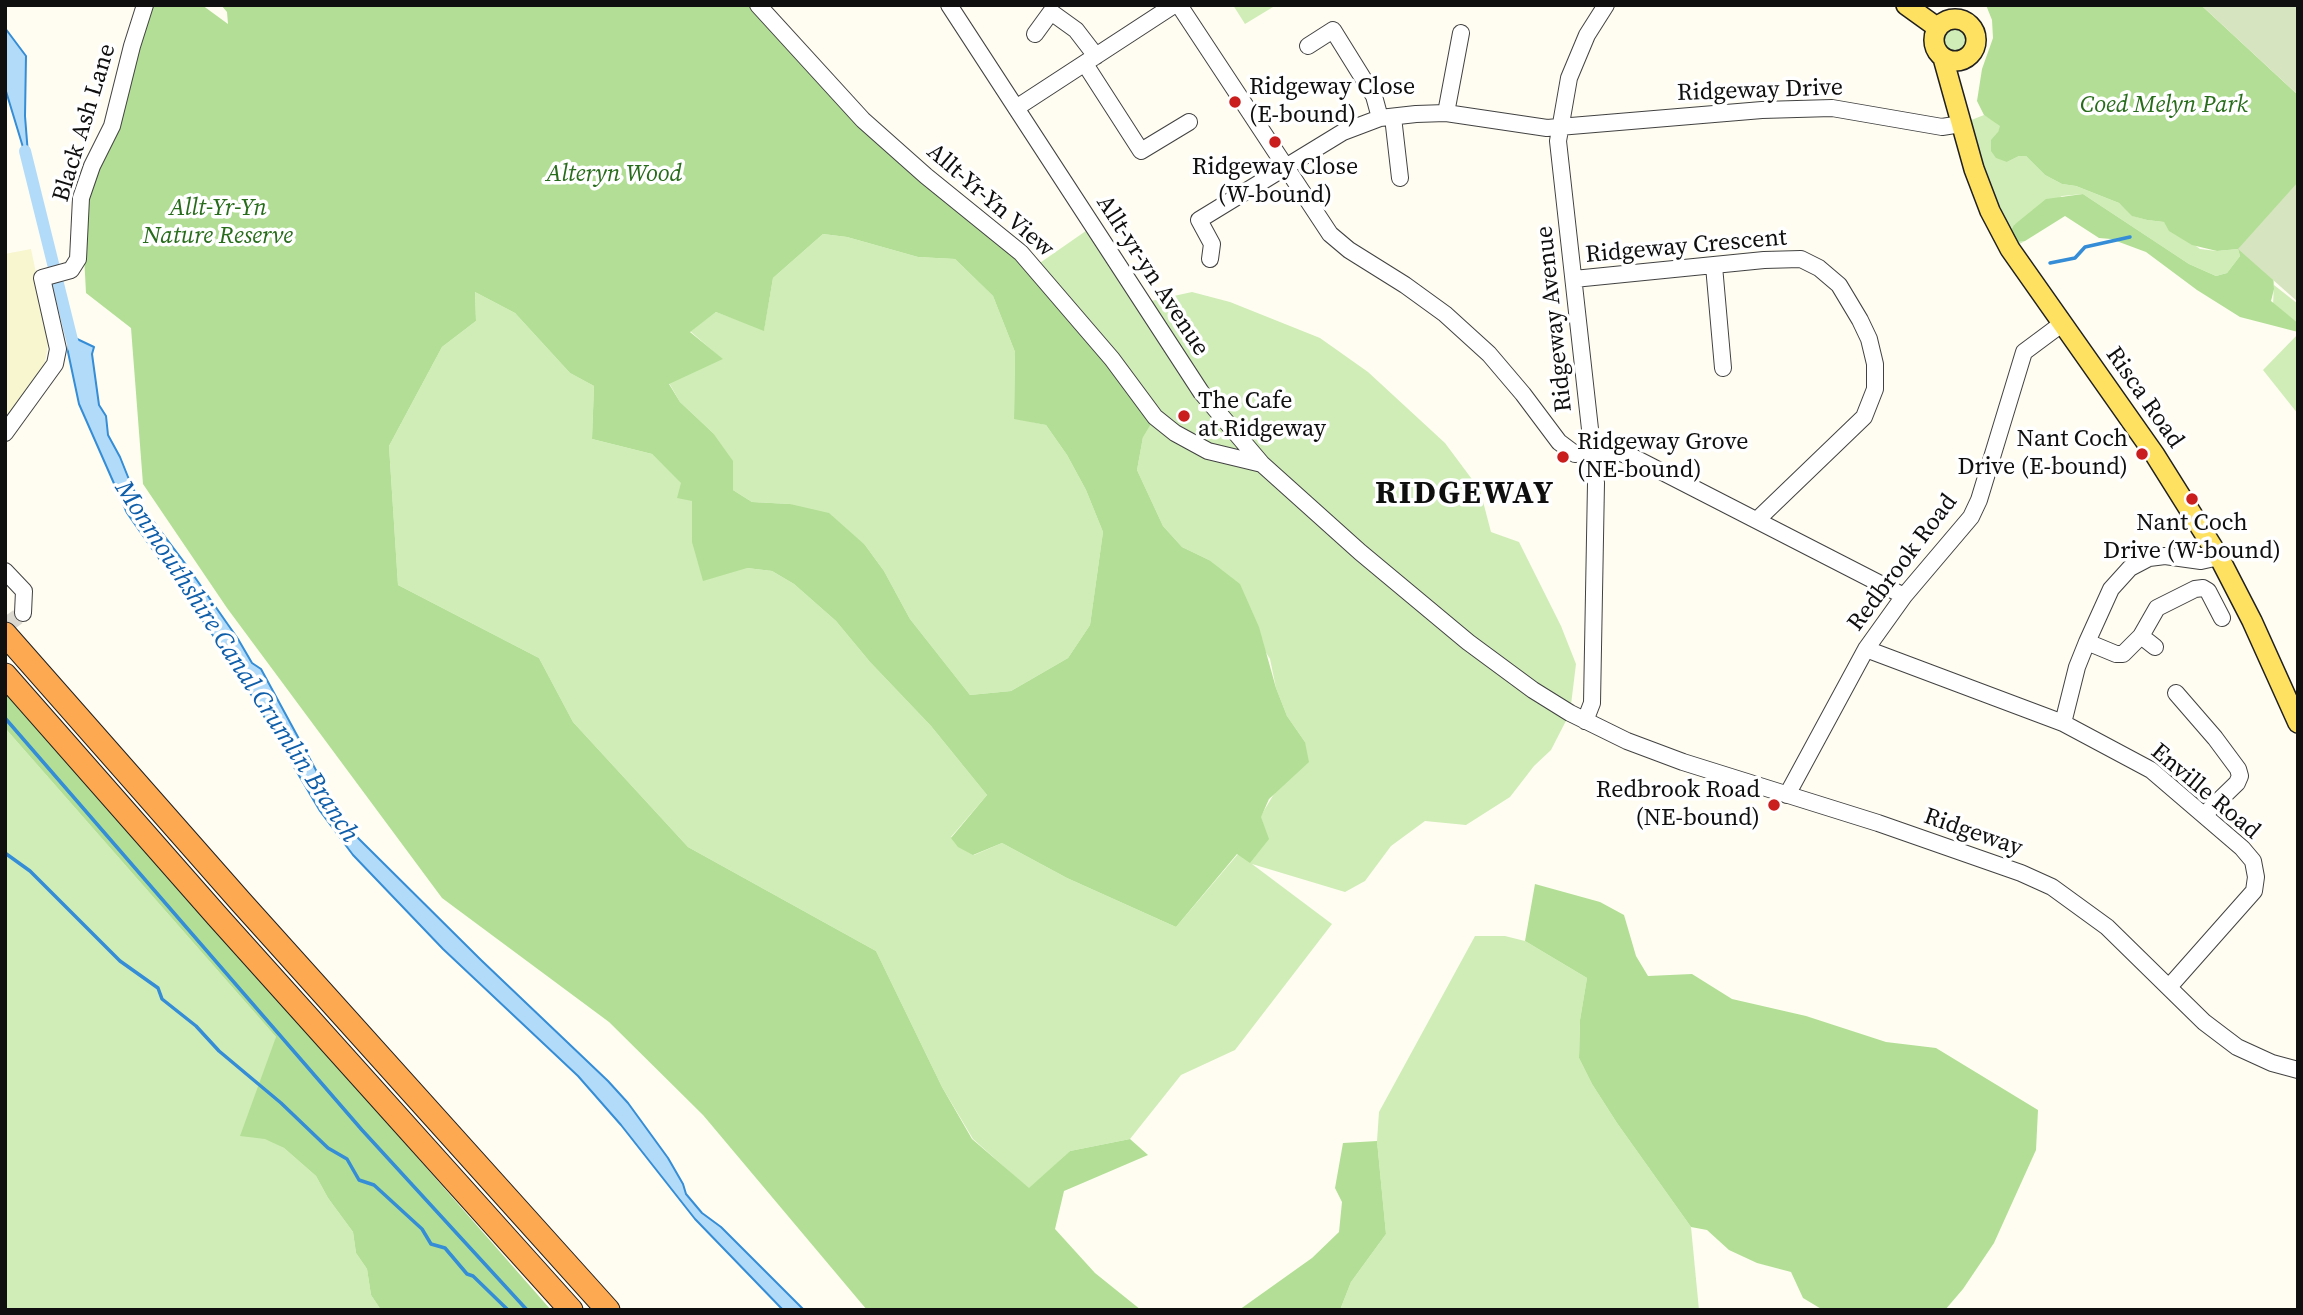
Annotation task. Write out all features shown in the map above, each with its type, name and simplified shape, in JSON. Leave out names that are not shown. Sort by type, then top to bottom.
[{"type":"highway","points":[[5,634],[608,1310]]},
{"type":"highway","points":[[5,675],[226,927],[571,1310]]},
{"type":"main road","points":[[1906,5],[1938,28]]},
{"type":"main road","points":[[1966,13],[1976,38],[1973,52],[1954,62],[1943,58],[1934,44],[1938,28],[1966,13]]},
{"type":"main road","name":"Risca Road","points":[[1956,101],[1968,57]]},
{"type":"main road","name":"Risca Road","points":[[1943,58],[1974,169],[1990,211],[2010,249],[2155,456],[2219,557],[2252,621],[2298,723]]},
{"type":"street","name":"Black Ash Lane","points":[[5,433],[55,363],[58,349],[42,278],[71,270],[78,260],[81,198],[92,166],[113,126],[145,5]]},
{"type":"street","name":"Allt-Yr-Yn View","points":[[758,5],[863,120],[926,176],[1021,253],[1112,359],[1155,417],[1175,433],[1208,451],[1262,464]]},
{"type":"street","name":"Allt-yr-yn Avenue","points":[[949,5],[1201,392],[1262,464],[1360,552],[1468,642],[1532,690],[1585,721]]},
{"type":"street","points":[[1016,108],[1176,5],[1330,234],[1349,250],[1445,313],[1489,354],[1559,442],[1575,454],[1612,450],[1637,459],[1904,596]]},
{"type":"street","name":"Ridgeway Avenue","points":[[1585,721],[1592,703],[1596,497],[1558,141],[1569,78],[1587,35],[1606,5]]},
{"type":"street","points":[[1035,34],[1051,12],[1076,30],[1141,151],[1189,122]]},
{"type":"street","points":[[1308,46],[1333,30],[1387,118],[1400,178]]},
{"type":"street","points":[[1446,113],[1461,33]]},
{"type":"street","name":"Ridgeway Drive","points":[[1210,259],[1212,244],[1199,220],[1343,132],[1387,118],[1446,113],[1547,128],[1762,110],[1832,108],[1942,127],[1961,124]]},
{"type":"street","name":"Ridgeway Crescent","points":[[1574,279],[1764,260],[1801,260],[1819,268],[1839,285],[1869,339],[1875,364],[1875,389],[1864,416],[1758,519]]},
{"type":"street","points":[[1714,266],[1723,368]]},
{"type":"street","name":"Redbrook Road","points":[[1787,795],[1866,649],[1904,596],[1971,517],[1979,500],[2024,352],[2063,323]]},
{"type":"street","points":[[2063,723],[2077,667],[2087,642],[2111,589],[2130,568],[2149,558],[2165,556],[2201,561],[2219,557]]},
{"type":"street","points":[[5,571],[24,591],[23,613]]},
{"type":"street","points":[[2087,642],[2116,654],[2123,654],[2141,636],[2157,608],[2195,589],[2203,588],[2208,591],[2222,618]]},
{"type":"street","points":[[2141,636],[2155,648]]},
{"type":"street","name":"Enville Road","points":[[1866,649],[2063,723],[2151,770],[2242,848],[2253,861],[2255,891],[2169,987]]},
{"type":"street","points":[[2176,693],[2215,738],[2238,769],[2240,776],[2237,783],[2204,815]]},
{"type":"street","name":"Ridgeway","points":[[1585,721],[1683,762],[1878,823],[2021,873],[2052,887],[2107,927],[2204,1022],[2237,1047],[2272,1063],[2298,1070]]},
{"type":"green space","points":[[148,5],[202,5],[228,24],[227,12],[221,5],[758,5],[811,64],[1021,253],[1155,417],[1143,437],[1137,470],[1163,526],[1182,547],[1209,560],[1240,584],[1259,627],[1287,716],[1305,742],[1309,762],[1269,799],[1261,817],[1269,839],[1250,863],[1237,854],[1176,927],[1067,878],[1002,843],[973,855],[958,847],[951,838],[987,795],[931,726],[870,662],[836,621],[794,584],[772,571],[747,568],[703,581],[692,542],[692,501],[677,498],[681,483],[652,454],[592,439],[594,386],[570,373],[515,313],[475,292],[476,321],[442,347],[389,446],[398,585],[539,658],[573,722],[688,847],[876,951],[942,1087],[972,1139],[1029,1188],[1070,1151],[1130,1139],[1148,1155],[1064,1191],[1055,1229],[1095,1273],[1141,1310],[867,1310],[703,1115],[609,1022],[442,898],[227,608],[143,484],[131,328],[86,293],[81,198]],"holes":[[[823,234],[847,237],[918,257],[955,259],[993,296],[1015,352],[1014,419],[1046,425],[1067,455],[1086,490],[1103,532],[1090,625],[1068,658],[1011,691],[970,695],[910,619],[884,571],[865,545],[829,513],[790,504],[752,502],[733,490],[733,461],[713,433],[680,402],[669,384],[723,359],[690,332],[716,312],[764,331],[773,278]]]},
{"type":"green space","points":[[1233,5],[1272,5],[1273,7],[1245,24]]},
{"type":"green space","name":"Coed Melyn Park","points":[[1986,5],[2201,5],[2298,95],[2298,219],[2273,272],[2274,289],[2271,301],[2298,323],[2298,332],[2240,317],[2197,290],[2146,252],[2111,239],[2099,238],[2065,216],[2025,241],[2018,242],[2014,239],[2011,231],[2014,225],[2046,199],[2083,194],[2189,264],[2216,276],[2227,273],[2240,256],[2238,249],[2217,251],[2192,245],[2169,231],[2164,222],[2132,216],[2119,203],[2076,186],[2062,184],[2045,175],[2026,156],[2019,156],[2007,162],[1996,158],[1991,151],[1991,140],[2000,126],[1984,115],[1977,101],[1982,69],[1993,38],[1992,20]]},
{"type":"green space","points":[[2201,5],[2298,5],[2298,95]]},
{"type":"green space","points":[[1954,25],[1965,29],[1969,40],[1965,51],[1954,55],[1943,51],[1939,40],[1943,29]]},
{"type":"green space","points":[[1984,115],[2001,125],[1998,132],[2007,162],[2019,156],[2026,156],[2045,175],[2062,184],[2076,186],[2119,203],[2133,216],[2164,222],[2200,249],[2238,249],[2240,256],[2227,273],[2216,276],[2189,264],[2083,194],[2062,196],[2014,225],[2018,242],[2025,241],[2010,249],[1961,124]]},
{"type":"green space","points":[[2298,182],[2298,302],[2238,249]]},
{"type":"green space","points":[[1093,226],[1142,303],[1192,292],[1230,302],[1320,338],[1368,372],[1445,443],[1480,490],[1491,532],[1519,542],[1561,626],[1576,664],[1570,713],[1551,750],[1534,766],[1510,797],[1466,825],[1425,821],[1391,846],[1365,881],[1345,892],[1252,864],[1332,924],[1235,1050],[1181,1075],[1130,1139],[1070,1151],[1029,1189],[973,1139],[942,1087],[876,951],[688,847],[573,722],[539,658],[398,585],[389,446],[442,347],[476,321],[475,292],[515,313],[570,373],[594,386],[592,439],[652,454],[682,483],[692,501],[692,542],[747,568],[772,571],[794,584],[836,621],[870,662],[931,726],[987,795],[951,837],[974,855],[1002,843],[1067,878],[1176,927],[1238,854],[1305,742],[1287,716],[1276,688],[1270,659],[1209,560],[1182,547],[1163,526],[1137,470],[1143,437],[1034,267]]},
{"type":"green space","points":[[823,234],[847,237],[918,257],[955,259],[993,296],[1015,352],[1014,418],[1046,425],[1067,455],[1086,490],[1103,532],[1090,625],[1068,658],[1011,691],[970,695],[910,619],[884,571],[865,545],[790,504],[752,502],[733,490],[713,433],[680,402],[669,383],[722,359],[690,331],[716,312],[764,330],[773,278]]},
{"type":"green space","points":[[31,249],[49,335],[47,351],[44,367],[5,420],[5,254]]},
{"type":"green space","points":[[2274,285],[2298,304],[2298,323],[2273,304]]},
{"type":"green space","points":[[2298,334],[2298,414],[2263,370]]},
{"type":"green space","points":[[5,692],[551,1310],[381,1310],[371,1295],[367,1269],[356,1253],[353,1232],[328,1198],[316,1176],[284,1148],[265,1139],[240,1136],[276,1037],[5,728]]},
{"type":"green space","points":[[5,728],[276,1037],[265,1138],[284,1148],[316,1176],[328,1198],[353,1232],[356,1253],[367,1269],[371,1295],[381,1310],[5,1310]]},
{"type":"green space","points":[[1535,884],[1600,902],[1624,915],[1636,956],[1648,976],[1692,974],[1732,999],[1806,1016],[1886,1042],[1936,1048],[2038,1110],[2036,1150],[1994,1243],[1963,1289],[1945,1310],[1823,1310],[1803,1298],[1791,1272],[1757,1263],[1729,1250],[1707,1230],[1691,1227],[1617,1123],[1579,1058],[1580,1020],[1587,978],[1525,941]]},
{"type":"green space","points":[[1475,936],[1505,936],[1525,941],[1587,978],[1580,1020],[1579,1058],[1617,1123],[1691,1227],[1699,1310],[1340,1310],[1351,1282],[1386,1234],[1377,1141],[1379,1112]]},
{"type":"green space","points":[[1377,1141],[1386,1234],[1351,1282],[1340,1310],[1239,1310],[1312,1258],[1339,1232],[1342,1202],[1335,1188],[1343,1143]]},
{"type":"water","points":[[5,28],[26,56],[25,116],[29,167],[5,88]]},
{"type":"water","points":[[70,332],[75,338],[94,347],[92,354],[99,405],[106,416],[108,435],[132,487],[147,513],[187,566],[252,663],[261,669],[336,807],[355,835],[608,1081],[628,1103],[668,1158],[686,1194],[702,1213],[721,1227],[804,1310],[783,1310],[695,1219],[621,1125],[578,1076],[443,949],[353,855],[320,811],[233,664],[127,513],[79,404],[68,352]]},
{"type":"waterway","name":"Monmouthshire Canal Crumlin Branch","points":[[25,151],[74,348]]},
{"type":"waterway","points":[[2050,263],[2075,258],[2085,247],[2130,237]]},
{"type":"waterway","points":[[5,718],[362,1130],[527,1310]]},
{"type":"waterway","points":[[5,853],[30,871],[120,961],[158,988],[162,999],[196,1026],[219,1051],[281,1103],[328,1148],[347,1159],[359,1180],[374,1185],[422,1229],[431,1244],[445,1248],[467,1274],[473,1276],[508,1310]]},
{"type":"tunnel","points":[[5,626],[23,613]]},
{"type":"place","name":"Ridgeway Close (E-bound)","points":[[1235,102]]},
{"type":"place","name":"Ridgeway Close (W-bound)","points":[[1275,142]]},
{"type":"place","name":"The Cafe at Ridgeway","points":[[1184,416]]},
{"type":"place","name":"Nant Coch Drive (E-bound)","points":[[2142,454]]},
{"type":"place","name":"Ridgeway Grove (NE-bound)","points":[[1563,457]]},
{"type":"place","name":"Nant Coch Drive (W-bound)","points":[[2192,499]]},
{"type":"place","name":"Redbrook Road (NE-bound)","points":[[1774,805]]},
{"type":"district","name":"RIDGEWAY","points":[[1465,495]]},
{"type":"park label","name":"Alteryn Wood","points":[[614,175]]},
{"type":"park label","name":"Allt-Yr-Yn Nature Reserve","points":[[218,223]]}]
